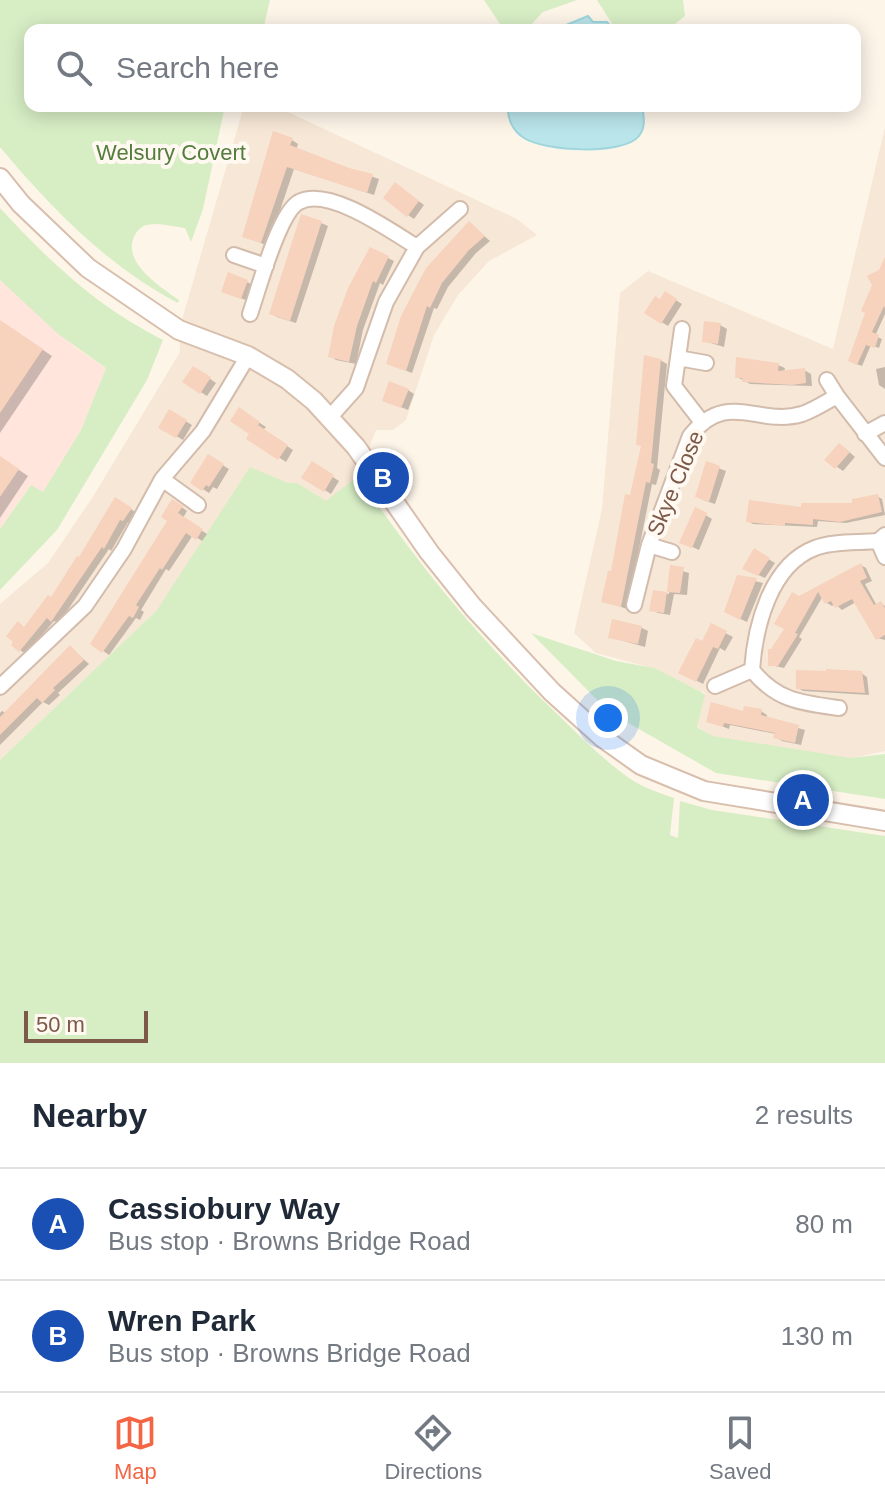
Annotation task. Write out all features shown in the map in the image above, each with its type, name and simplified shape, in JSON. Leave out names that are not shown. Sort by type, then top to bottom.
[{"type":"street","points":[[0,178],[21,204],[88,268],[179,330],[248,356],[287,379],[330,417],[356,447],[422,542],[473,607],[552,692],[580,719],[626,755],[659,774],[704,791],[885,821]]},
{"type":"street","points":[[250,314],[289,211],[300,201],[318,198],[346,207],[417,247]]},
{"type":"street","points":[[330,417],[356,388],[386,302],[417,247],[460,209]]},
{"type":"street","points":[[234,255],[266,266]]},
{"type":"street","name":"Skye Close","points":[[682,329],[674,386],[701,421]]},
{"type":"street","points":[[0,687],[85,606],[124,549],[162,479],[203,431],[248,356]]},
{"type":"street","points":[[678,358],[706,363]]},
{"type":"street","points":[[827,380],[885,458]]},
{"type":"street","name":"Skye Close","points":[[634,605],[649,545],[690,436],[701,421],[726,411],[782,416],[802,414],[837,396]]},
{"type":"street","points":[[865,434],[885,423]]},
{"type":"street","points":[[162,479],[198,505]]},
{"type":"street","points":[[839,708],[785,699],[760,680],[752,670],[758,626],[779,578],[801,555],[818,546],[881,538],[885,557]]},
{"type":"street","name":"Skye Close","points":[[649,545],[672,552]]},
{"type":"street","points":[[715,686],[752,670]]},
{"type":"shaded area","points":[[242,112],[288,112],[517,219],[537,235],[489,261],[458,295],[434,335],[406,420],[393,430],[376,430],[358,476],[326,502],[297,483],[288,483],[179,579],[157,610],[0,760],[0,604],[48,563],[94,495],[180,352],[179,330]]},
{"type":"shaded area","points":[[885,127],[885,751],[848,759],[712,736],[697,726],[705,693],[652,668],[596,653],[574,633],[602,509],[620,293],[648,271],[833,349]]},
{"type":"shaded area","points":[[0,280],[75,347],[106,368],[81,430],[43,493],[30,486],[0,529]]},
{"type":"green space","name":"Welsury Covert","points":[[0,0],[270,0],[264,24],[24,24],[24,112],[224,112],[203,209],[191,242],[185,228],[161,224],[145,226],[134,237],[132,247],[138,265],[154,282],[179,300],[178,303],[127,271],[81,234],[0,147]]},
{"type":"green space","points":[[484,0],[577,0],[543,12],[532,24],[500,24]]},
{"type":"green space","points":[[597,0],[683,0],[685,16],[675,24],[612,24]]},
{"type":"green space","points":[[0,208],[75,282],[116,313],[163,340],[147,380],[57,530],[0,590],[0,529],[31,485],[43,492],[81,430],[106,368],[58,334],[0,280]]},
{"type":"green space","points":[[250,467],[288,483],[297,483],[326,501],[358,476],[449,598],[525,682],[619,771],[639,784],[674,798],[670,835],[678,838],[680,801],[712,810],[885,836],[885,1063],[0,1063],[0,760],[157,610]]},
{"type":"green space","points":[[531,633],[616,661],[654,668],[700,691],[705,695],[697,727],[713,736],[850,758],[885,754],[885,799],[716,773],[609,712]]},
{"type":"water","points":[[588,16],[593,22],[609,24],[569,24]]},
{"type":"water","points":[[508,112],[643,112],[644,125],[639,136],[630,142],[617,147],[583,149],[534,142],[517,132]]},
{"type":"building","points":[[273,131],[293,138],[290,145],[373,174],[367,193],[287,167],[261,243],[242,237]]},
{"type":"building","points":[[395,182],[419,201],[407,217],[383,198]]},
{"type":"building","points":[[301,214],[322,221],[290,321],[269,314]]},
{"type":"building","points":[[469,221],[485,236],[442,283],[430,308],[427,306],[406,371],[386,364],[401,316],[426,268]]},
{"type":"building","points":[[370,247],[389,256],[376,283],[373,281],[357,326],[349,362],[328,357],[334,326],[348,288]]},
{"type":"building","points":[[885,257],[885,309],[884,306],[872,332],[879,335],[875,348],[866,345],[857,365],[848,361],[865,313],[861,311],[872,285],[867,276],[879,270]]},
{"type":"building","points":[[228,272],[248,280],[241,299],[221,292]]},
{"type":"building","points":[[665,291],[677,299],[661,324],[644,313],[655,296],[660,299]]},
{"type":"building","points":[[0,320],[43,349],[0,413]]},
{"type":"building","points":[[704,321],[721,323],[718,344],[702,342]]},
{"type":"building","points":[[644,355],[661,359],[651,463],[654,464],[650,483],[646,482],[621,607],[601,602],[608,571],[611,571],[625,494],[630,495],[641,446],[636,445]]},
{"type":"building","points":[[736,357],[779,363],[778,371],[805,368],[806,383],[742,382],[742,378],[735,378]]},
{"type":"building","points":[[193,366],[211,377],[200,394],[182,382]]},
{"type":"building","points":[[389,381],[409,389],[401,408],[382,401]]},
{"type":"building","points":[[239,407],[260,422],[258,425],[288,445],[278,460],[246,439],[249,434],[230,421]]},
{"type":"building","points":[[169,409],[187,420],[176,438],[158,428]]},
{"type":"building","points":[[839,443],[850,452],[835,469],[824,460]]},
{"type":"building","points":[[208,454],[224,464],[209,487],[206,485],[202,491],[190,483]]},
{"type":"building","points":[[0,456],[19,469],[0,497]]},
{"type":"building","points":[[312,461],[334,475],[324,492],[301,478]]},
{"type":"building","points":[[706,461],[720,466],[709,502],[695,497]]},
{"type":"building","points":[[878,494],[882,512],[840,522],[813,519],[813,525],[785,523],[785,526],[746,522],[749,500],[801,507],[801,503],[852,503],[852,499]]},
{"type":"building","points":[[115,497],[132,508],[123,521],[120,520],[104,549],[102,547],[51,622],[47,618],[19,652],[6,636],[18,621],[24,627],[48,595],[51,597]]},
{"type":"building","points":[[172,499],[183,506],[178,513],[203,529],[196,540],[186,533],[136,605],[139,607],[133,618],[129,616],[102,653],[90,644],[167,521],[161,517]]},
{"type":"building","points":[[695,507],[707,513],[692,548],[679,543]]},
{"type":"building","points":[[754,548],[770,558],[758,576],[742,569]]},
{"type":"building","points":[[861,563],[867,578],[860,581],[874,605],[881,601],[885,608],[885,635],[876,640],[852,599],[835,608],[831,601],[825,604],[818,592],[778,666],[768,666],[768,649],[784,629],[774,624],[792,592],[799,596]]},
{"type":"building","points":[[670,565],[684,567],[680,593],[667,592]]},
{"type":"building","points":[[737,575],[757,578],[740,620],[724,612]]},
{"type":"building","points":[[653,590],[667,592],[664,613],[649,611]]},
{"type":"building","points":[[612,619],[642,626],[638,644],[608,638]]},
{"type":"building","points":[[711,623],[727,631],[718,649],[713,647],[696,682],[678,673],[696,638],[702,641]]},
{"type":"building","points":[[70,645],[84,660],[53,688],[55,690],[42,703],[37,698],[0,735],[0,717]]},
{"type":"building","points":[[796,670],[862,671],[865,693],[796,689]]},
{"type":"building","points":[[711,702],[743,711],[744,706],[762,709],[761,715],[799,725],[795,743],[773,738],[775,733],[706,722]]},
{"type":"place","name":"Wren Park","points":[[383,478]]},
{"type":"place","name":"Cassiobury Way","points":[[803,800]]}]
